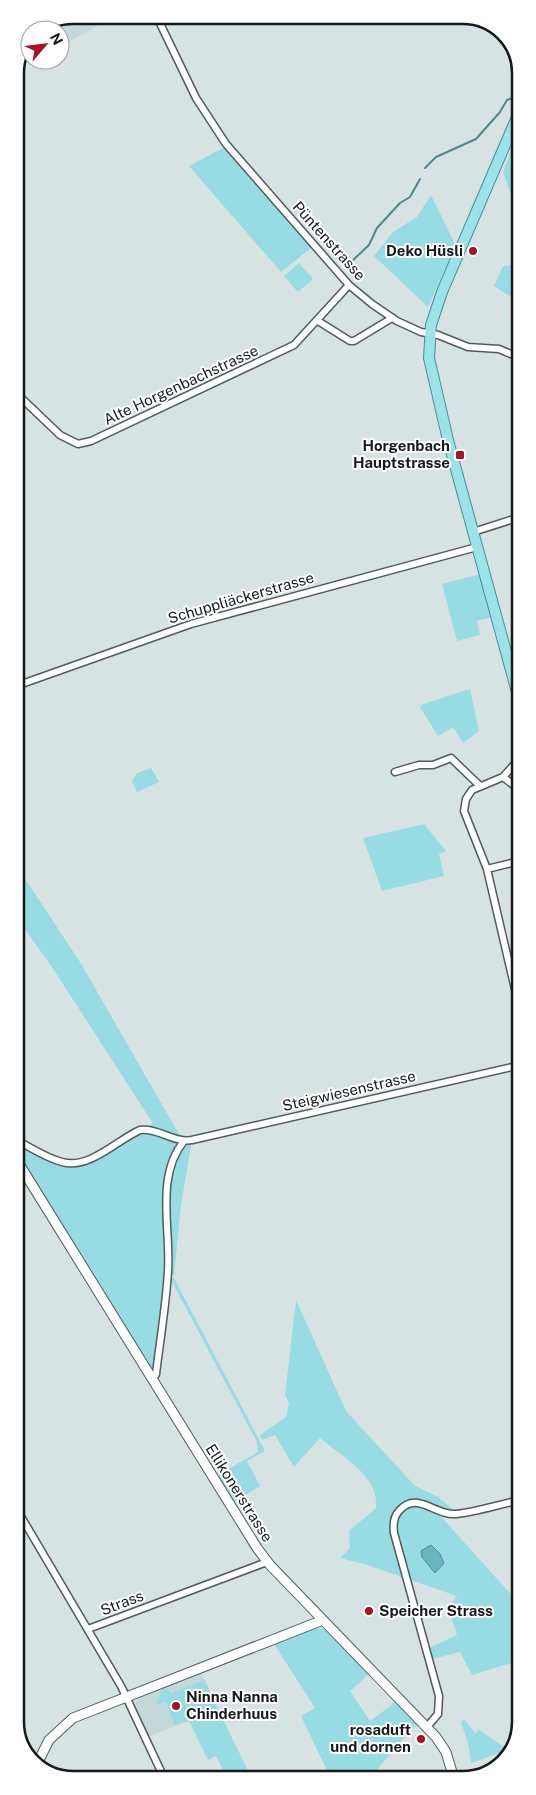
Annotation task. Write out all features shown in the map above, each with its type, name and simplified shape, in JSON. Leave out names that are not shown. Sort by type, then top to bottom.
[{"type":"main road","points":[[512,129],[442,292],[429,334],[429,358],[436,394],[512,675]]},
{"type":"street","name":"Püntenstrasse","points":[[160,24],[196,98],[226,144],[349,285],[392,318],[429,334],[438,335],[468,347],[499,349],[512,355]]},
{"type":"street","name":"Alte Horgenbachstrasse","points":[[24,400],[60,434],[78,444],[90,441],[294,345],[349,285]]},
{"type":"street","points":[[318,321],[350,341],[354,341],[392,318]]},
{"type":"street","points":[[473,532],[512,520]]},
{"type":"street","name":"Schuppliäckerstrasse","points":[[24,683],[190,624],[477,547]]},
{"type":"street","points":[[395,772],[419,765],[433,765],[451,758],[480,785]]},
{"type":"street","points":[[512,766],[503,776],[480,785],[466,799],[464,811],[487,868],[512,979]]},
{"type":"street","points":[[503,776],[512,783]]},
{"type":"street","points":[[487,868],[512,863]]},
{"type":"street","name":"Steigwiesenstrasse","points":[[184,1141],[512,1068]]},
{"type":"street","points":[[24,1144],[62,1162],[74,1163],[88,1160],[140,1130],[149,1129],[184,1141],[177,1149],[171,1166],[166,1197],[169,1239],[168,1272],[156,1374],[152,1380]]},
{"type":"street","name":"Ellikonerstrasse","points":[[24,1173],[267,1562],[426,1728],[446,1752],[452,1771]]},
{"type":"street","points":[[426,1728],[438,1714],[439,1696],[393,1525],[396,1516],[407,1504],[424,1504],[440,1513],[455,1514],[512,1502]]},
{"type":"street","points":[[24,1521],[88,1629]]},
{"type":"street","name":"Strass","points":[[161,1771],[126,1697],[88,1629],[267,1562]]},
{"type":"street","points":[[40,1758],[48,1740],[73,1718],[322,1620]]},
{"type":"shaded area","points":[[70,24],[101,24],[70,41]]},
{"type":"shaded area","points":[[225,147],[312,247],[281,272],[189,166]]},
{"type":"shaded area","points":[[512,150],[512,198],[503,172]]},
{"type":"shaded area","points":[[431,195],[456,246],[428,307],[374,256],[393,232],[417,217]]},
{"type":"shaded area","points":[[299,263],[313,279],[298,292],[284,276]]},
{"type":"shaded area","points":[[512,265],[512,298],[494,286],[503,266]]},
{"type":"shaded area","points":[[481,574],[493,617],[477,621],[480,635],[457,641],[442,584]]},
{"type":"shaded area","points":[[470,689],[479,731],[463,743],[453,727],[438,736],[420,707],[423,704]]},
{"type":"shaded area","points":[[151,768],[159,782],[137,792],[132,781],[137,773]]},
{"type":"shaded area","points":[[424,824],[446,851],[439,854],[444,876],[382,891],[363,838]]},
{"type":"shaded area","points":[[24,877],[80,962],[183,1141],[192,1140],[181,1205],[174,1276],[169,1272],[152,1380],[24,1172],[24,1144],[61,1162],[71,1163],[93,1156],[149,1129],[152,1122],[52,967],[24,928]]},
{"type":"shaded area","points":[[170,1278],[174,1278],[265,1451],[247,1461],[260,1486],[233,1503],[216,1476],[258,1452],[256,1440]]},
{"type":"shaded area","points":[[296,1300],[346,1411],[415,1486],[438,1497],[456,1512],[436,1511],[512,1596],[512,1663],[472,1675],[460,1652],[432,1659],[429,1648],[457,1635],[448,1608],[457,1596],[364,1564],[340,1558],[350,1548],[349,1531],[376,1508],[376,1497],[366,1477],[320,1438],[294,1467],[275,1435],[262,1440],[260,1435],[286,1417],[289,1404],[285,1395]]},
{"type":"shaded area","points":[[431,1545],[440,1554],[444,1563],[435,1573],[422,1557],[421,1551]]},
{"type":"shaded area","points":[[316,1628],[329,1630],[370,1673],[350,1691],[370,1721],[397,1701],[419,1723],[376,1771],[327,1771],[301,1716],[315,1708],[274,1644]]},
{"type":"shaded area","name":"Ninna Nanna Chinderhuus","points":[[201,1672],[219,1710],[149,1736],[134,1702],[138,1700],[137,1697]]},
{"type":"shaded area","points":[[204,1680],[248,1771],[223,1771],[216,1756],[208,1760],[189,1721],[197,1718],[174,1725],[166,1702],[156,1705],[163,1688],[165,1687],[172,1693]]},
{"type":"shaded area","points":[[464,1719],[476,1734],[478,1729],[505,1748],[502,1752],[471,1763],[469,1747],[461,1722]]},
{"type":"waterway","points":[[425,168],[436,157],[476,139],[500,112],[507,100],[512,98]]},
{"type":"waterway","points":[[349,264],[369,245],[377,228],[400,203],[410,197],[420,179]]},
{"type":"place","name":"Deko Hüsli","points":[[473,251]]},
{"type":"place","name":"Horgenbach Hauptstrasse","points":[[460,455]]},
{"type":"place","name":"Speicher Strass","points":[[369,1611]]},
{"type":"place","name":"Ninna Nanna Chinderhuus","points":[[176,1706]]},
{"type":"place","name":"rosaduft und dornen","points":[[421,1739]]}]
